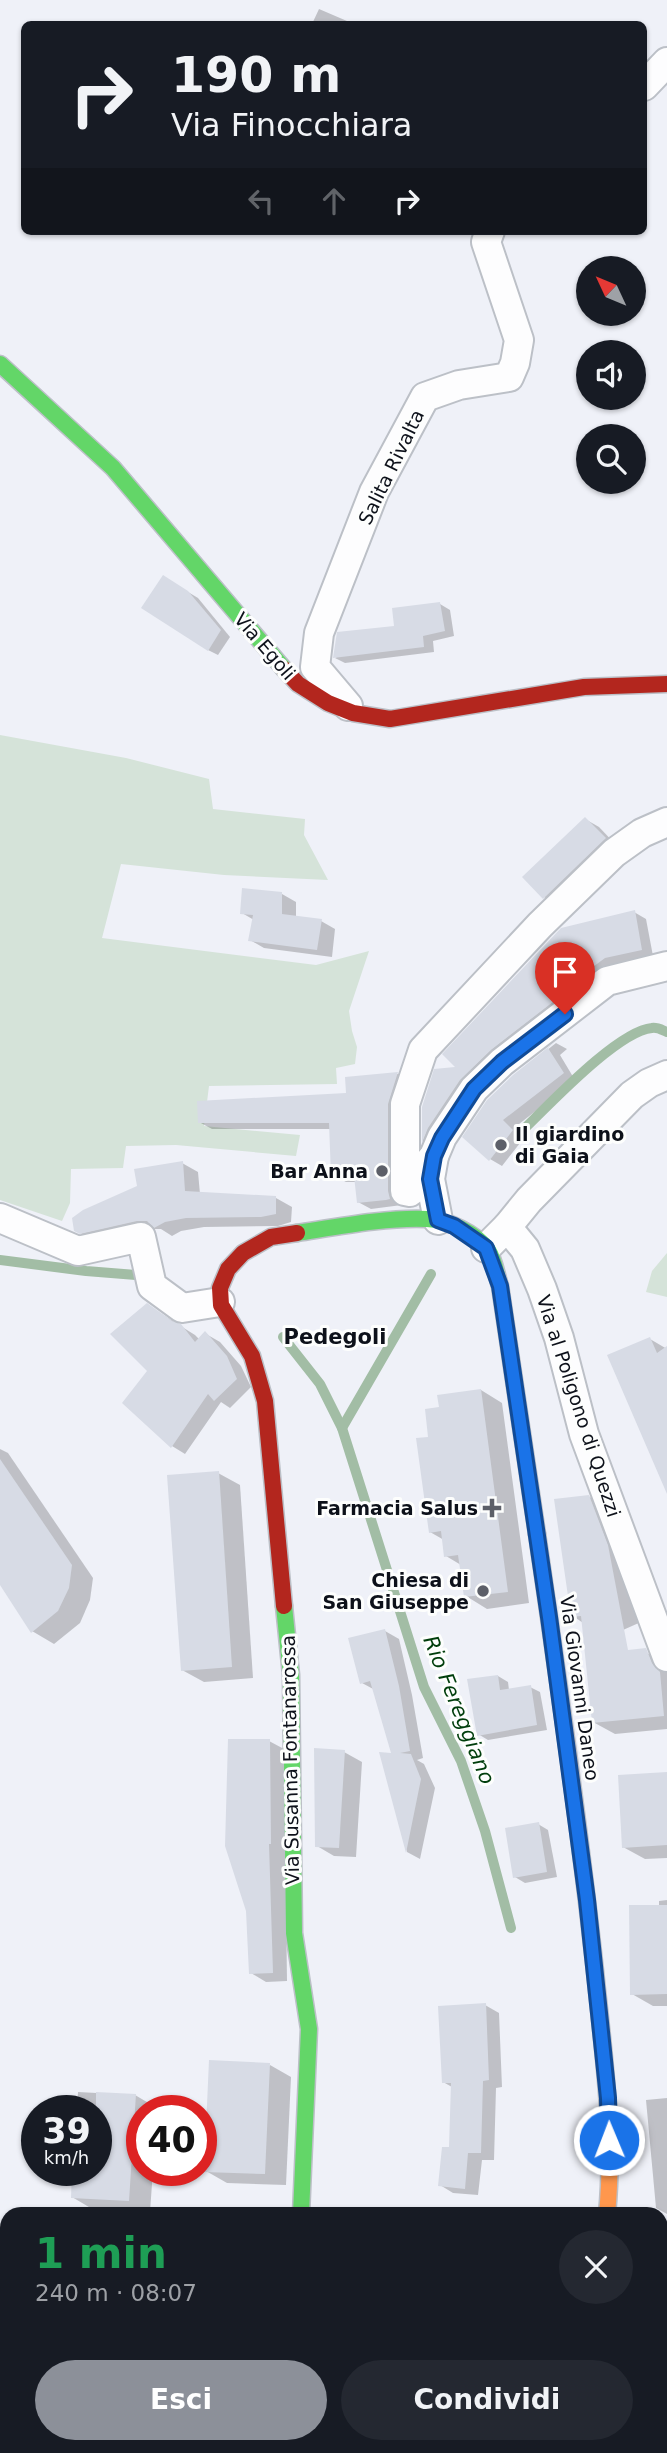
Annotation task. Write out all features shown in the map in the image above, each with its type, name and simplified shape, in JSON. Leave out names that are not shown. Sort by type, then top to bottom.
[{"type":"street","points":[[647,83],[667,62]]},
{"type":"street","name":"Salita Rivalta","points":[[353,713],[314,667],[319,633],[374,492],[425,397],[459,385],[509,377],[515,363],[519,340],[486,242],[489,235]]},
{"type":"street","name":"Via Egoli","points":[[0,364],[113,468],[270,654],[298,684],[328,704],[353,713],[390,719],[584,687],[667,684]]},
{"type":"street","points":[[434,1156],[410,1192],[405,1191],[405,1104],[423,1050],[540,925],[614,853],[642,833],[667,822]]},
{"type":"street","points":[[438,1220],[430,1179],[434,1156],[442,1138],[474,1089],[502,1062],[607,981],[667,966]]},
{"type":"street","points":[[0,1218],[78,1251],[141,1237],[152,1286],[182,1308],[220,1302],[225,1276],[230,1266],[245,1250],[271,1237],[333,1227],[438,1220],[454,1226],[486,1248],[632,1095],[667,1075]]},
{"type":"street","name":"Via al Poligono di Quezzi","points":[[507,1227],[525,1249],[542,1289],[559,1338],[584,1434],[667,1657]]},
{"type":"street","name":"Via Giovanni Daneo","points":[[486,1248],[500,1286],[587,1900],[608,2098],[610,2185],[608,2207]]},
{"type":"street","name":"Via Susanna Fontanarossa","points":[[220,1302],[251,1354],[260,1375],[265,1401],[291,1675],[293,1933],[309,2029],[301,2207]]},
{"type":"shaded area","points":[[0,735],[126,758],[209,779],[213,809],[305,819],[304,835],[328,880],[224,875],[121,864],[102,938],[316,965],[369,951],[349,1011],[357,1047],[355,1064],[336,1068],[337,1084],[209,1086],[204,1126],[300,1135],[296,1156],[176,1145],[126,1146],[123,1168],[71,1169],[70,1203],[62,1221],[0,1200]]},
{"type":"shaded area","points":[[667,1253],[667,1297],[646,1292],[652,1271]]},
{"type":"building","points":[[163,575],[188,591],[221,630],[208,651],[141,608]]},
{"type":"building","points":[[440,602],[445,631],[423,636],[424,647],[333,658],[337,632],[394,626],[392,608]]},
{"type":"building","points":[[585,817],[606,838],[543,899],[522,877]]},
{"type":"building","points":[[242,888],[282,892],[282,914],[322,919],[317,950],[248,941],[253,915],[240,914]]},
{"type":"building","points":[[635,910],[642,950],[605,958],[491,1050],[460,1080],[428,1128],[422,1143],[422,1107],[434,1069],[455,1067],[442,1054],[561,928]]},
{"type":"building","points":[[556,1041],[548,1048],[564,1073],[503,1120],[513,1130],[489,1161],[462,1137],[487,1100],[513,1075]]},
{"type":"building","points":[[398,1072],[388,1104],[390,1199],[357,1203],[354,1176],[331,1176],[329,1123],[198,1123],[197,1101],[346,1093],[345,1077]]},
{"type":"building","points":[[183,1161],[185,1191],[276,1196],[276,1214],[261,1217],[186,1218],[165,1222],[154,1228],[147,1221],[137,1221],[80,1234],[74,1231],[72,1218],[83,1210],[137,1186],[134,1169]]},
{"type":"building","points":[[147,1303],[172,1321],[181,1324],[195,1342],[205,1331],[227,1356],[237,1379],[214,1401],[208,1394],[171,1448],[122,1403],[147,1371],[110,1334]]},
{"type":"building","points":[[650,1337],[657,1353],[667,1346],[667,1494],[607,1355]]},
{"type":"building","points":[[481,1389],[508,1592],[464,1597],[458,1555],[444,1557],[441,1531],[429,1533],[416,1438],[428,1437],[425,1409],[439,1407],[437,1395]]},
{"type":"building","points":[[0,1459],[72,1565],[69,1588],[58,1611],[31,1633],[0,1585]]},
{"type":"building","points":[[219,1471],[232,1667],[181,1671],[167,1475]]},
{"type":"building","points":[[589,1495],[608,1545],[628,1650],[646,1648],[652,1663],[660,1672],[664,1716],[592,1723],[581,1616],[571,1617],[554,1499]]},
{"type":"building","points":[[385,1629],[399,1686],[410,1751],[400,1753],[411,1754],[421,1779],[406,1853],[379,1752],[391,1753],[370,1681],[360,1684],[348,1638]]},
{"type":"building","points":[[498,1675],[500,1690],[531,1685],[537,1725],[477,1736],[467,1679]]},
{"type":"building","points":[[228,1739],[270,1739],[269,1844],[273,1973],[249,1974],[246,1911],[225,1846]]},
{"type":"building","points":[[314,1748],[345,1750],[339,1848],[315,1847]]},
{"type":"building","points":[[667,1772],[667,1845],[622,1848],[618,1775]]},
{"type":"building","points":[[539,1822],[547,1872],[513,1878],[505,1828]]},
{"type":"building","points":[[629,1905],[667,1905],[667,1994],[630,1995]]},
{"type":"building","points":[[486,2003],[489,2080],[483,2081],[481,2153],[468,2153],[465,2189],[438,2186],[442,2147],[449,2147],[451,2083],[442,2083],[438,2006]]},
{"type":"building","points":[[209,2060],[270,2063],[265,2174],[217,2172],[217,2095],[207,2095]]},
{"type":"building","points":[[96,2092],[136,2094],[126,2095],[126,2186],[130,2186],[129,2201],[71,2198],[71,2186],[112,2186],[112,2095],[96,2095]]},
{"type":"waterway","points":[[525,1128],[585,1070],[621,1042],[638,1032],[652,1028],[667,1032]]},
{"type":"waterway","points":[[0,1260],[136,1275]]},
{"type":"waterway","points":[[342,1428],[431,1274]]},
{"type":"waterway","name":"Rio Fereggiano","points":[[283,1337],[320,1384],[342,1428],[424,1687],[461,1761],[485,1831],[511,1928]]},
{"type":"traffic: fast","points":[[0,364],[113,468],[284,669]]},
{"type":"traffic: fast","points":[[297,1233],[379,1221],[427,1219],[460,1229],[476,1238],[488,1250],[500,1286],[537,1534]]},
{"type":"traffic: fast","points":[[284,1606],[291,1675],[294,1933],[309,2029],[301,2207]]},
{"type":"traffic: slow","points":[[537,1534],[589,1916],[609,2123],[607,2207]]},
{"type":"traffic: jam","points":[[284,669],[298,684],[328,703],[353,713],[390,719],[584,687],[667,684]]},
{"type":"traffic: jam","points":[[284,1606],[265,1401],[252,1356],[221,1305],[220,1288],[228,1269],[243,1253],[271,1237],[297,1233]]},
{"type":"place","name":"Il giardino di Gaia","points":[[501,1145]]},
{"type":"place","name":"Bar Anna","points":[[382,1171]]},
{"type":"place","name":"Farmacia Salus","points":[[492,1508]]},
{"type":"place","name":"Chiesa di San Giuseppe","points":[[483,1591]]},
{"type":"district","name":"Pedegoli","points":[[335,1337]]},
{"type":"route","points":[[565,1014],[502,1062],[474,1089],[442,1138],[434,1156],[430,1179],[438,1220],[454,1226],[486,1248],[500,1286],[587,1900],[608,2098],[609,2140]]}]
